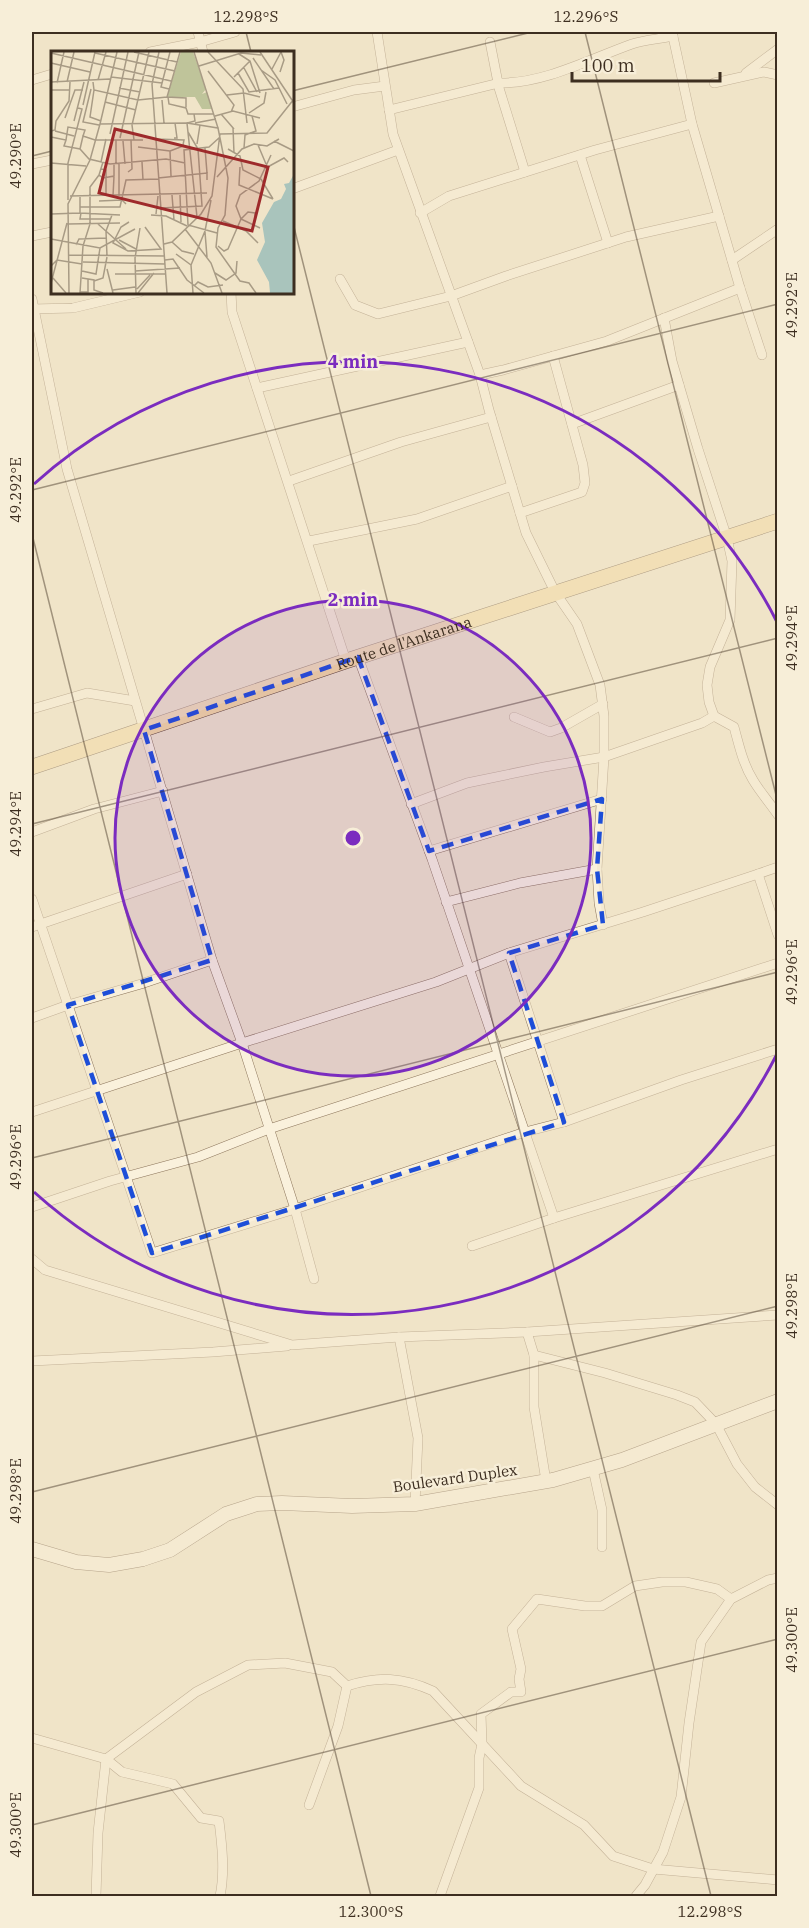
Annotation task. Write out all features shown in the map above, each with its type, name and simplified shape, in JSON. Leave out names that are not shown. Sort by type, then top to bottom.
[{"type":"main road","name":"Route de l'Ankarana","points":[[32,767],[352,659],[777,521]]},
{"type":"street","points":[[198,32],[203,51]]},
{"type":"street","points":[[155,51],[235,32]]},
{"type":"street","points":[[377,32],[393,134],[480,375],[526,533],[555,592],[576,624],[600,685],[603,704],[604,757],[597,869],[603,925]]},
{"type":"street","points":[[389,110],[499,84],[517,84],[593,61],[633,44],[672,34],[692,124],[762,355]]},
{"type":"street","points":[[490,42],[499,84],[525,172]]},
{"type":"street","points":[[744,75],[777,49]]},
{"type":"street","points":[[714,83],[764,72],[777,75]]},
{"type":"street","points":[[32,80],[51,74]]},
{"type":"street","points":[[294,106],[354,90],[385,86]]},
{"type":"street","points":[[420,213],[449,196],[580,155],[692,124]]},
{"type":"street","points":[[294,188],[398,150]]},
{"type":"street","points":[[580,155],[608,243]]},
{"type":"street","points":[[32,164],[51,160]]},
{"type":"street","points":[[340,279],[355,305],[378,314],[451,296],[626,237],[719,216]]},
{"type":"street","points":[[732,260],[777,229]]},
{"type":"street","points":[[32,236],[51,232]]},
{"type":"street","points":[[480,375],[607,341],[740,288]]},
{"type":"street","points":[[33,309],[73,308],[132,294]]},
{"type":"street","points":[[231,294],[232,312],[309,541],[352,659],[429,851],[554,1218]]},
{"type":"street","points":[[32,299],[67,469],[212,960],[242,1042],[295,1209],[314,1279]]},
{"type":"street","points":[[664,318],[672,361],[727,538],[732,561],[730,620],[710,667],[707,685],[709,702],[714,716],[734,727],[743,761],[753,781],[777,815]]},
{"type":"street","points":[[256,388],[468,342]]},
{"type":"street","points":[[520,513],[582,492],[585,483],[583,465],[553,356]]},
{"type":"street","points":[[572,424],[679,385]]},
{"type":"street","points":[[289,481],[401,442],[491,417]]},
{"type":"street","points":[[309,541],[417,519],[512,486]]},
{"type":"street","points":[[32,709],[87,693],[135,701]]},
{"type":"street","points":[[514,717],[550,732],[603,704]]},
{"type":"street","points":[[411,804],[467,783],[604,757],[702,723],[714,716]]},
{"type":"street","points":[[32,832],[94,809],[163,791]]},
{"type":"street","points":[[429,851],[602,799]]},
{"type":"street","points":[[32,1112],[242,1042],[436,982],[509,953],[603,925],[777,867]]},
{"type":"street","points":[[446,902],[520,883],[597,869]]},
{"type":"street","points":[[36,925],[186,874]]},
{"type":"street","points":[[758,874],[777,935]]},
{"type":"street","points":[[32,899],[36,925],[68,1005],[152,1253],[295,1209],[525,1132],[564,1122],[777,1049]]},
{"type":"street","points":[[509,953],[564,1122]]},
{"type":"street","points":[[32,1018],[212,960]]},
{"type":"street","points":[[32,1207],[125,1177],[198,1157],[269,1129],[777,963]]},
{"type":"street","points":[[472,1246],[554,1218],[777,1149]]},
{"type":"street","points":[[32,1260],[45,1270],[292,1345]]},
{"type":"street","points":[[32,1360],[213,1352],[399,1337],[527,1332],[777,1315]]},
{"type":"street","points":[[527,1332],[534,1355],[534,1407],[546,1481]]},
{"type":"street","points":[[399,1337],[418,1438],[415,1504]]},
{"type":"street","points":[[534,1355],[605,1373],[695,1402],[716,1424],[736,1464],[755,1487],[777,1505]]},
{"type":"street","name":"Boulevard Duplex","points":[[32,1551],[76,1562],[109,1565],[143,1559],[170,1550],[226,1514],[257,1504],[352,1506],[415,1504],[482,1494],[546,1481],[622,1460],[777,1401]]},
{"type":"street","points":[[592,1469],[602,1510],[602,1547]]},
{"type":"street","points":[[636,1896],[663,1852],[681,1797],[701,1642],[732,1599],[768,1580],[777,1578]]},
{"type":"street","points":[[440,1896],[479,1788],[479,1758],[482,1744],[481,1714],[511,1692],[521,1692],[520,1670],[512,1629],[537,1599],[585,1606],[602,1606],[635,1586],[662,1582],[686,1582],[717,1589],[732,1599]]},
{"type":"street","points":[[96,1896],[98,1833],[106,1759],[196,1692],[248,1665],[285,1664],[332,1672],[347,1686]]},
{"type":"street","points":[[347,1686],[369,1679],[392,1679],[416,1683],[433,1691],[521,1786],[584,1825],[613,1856],[653,1869],[777,1881]]},
{"type":"street","points":[[309,1805],[338,1726],[347,1686]]},
{"type":"street","points":[[32,1738],[106,1759],[122,1772],[172,1784],[201,1818],[219,1821],[223,1885],[220,1896]]},
{"type":"highlighted area","points":[[358,657],[429,851],[602,799],[597,869],[603,925],[509,953],[564,1122],[152,1253],[68,1005],[212,960],[144,730]]}]
